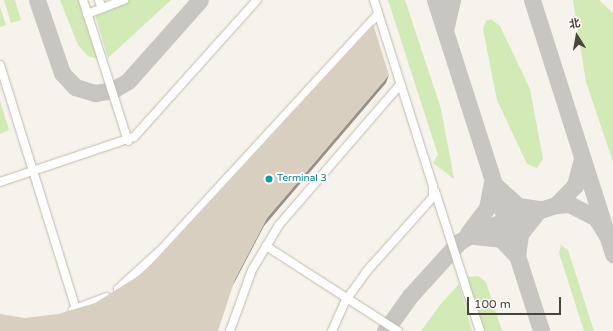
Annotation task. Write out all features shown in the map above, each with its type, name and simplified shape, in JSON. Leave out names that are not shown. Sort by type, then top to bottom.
[{"type":"lane","points":[[83,0],[128,141]]},
{"type":"lane","points":[[100,0],[102,9]]},
{"type":"lane","points":[[88,14],[124,0]]},
{"type":"lane","points":[[0,182],[128,141],[257,0]]},
{"type":"lane","points":[[374,0],[480,331]]},
{"type":"lane","points":[[61,313],[76,309],[112,293],[143,268],[378,14]]},
{"type":"lane","points":[[0,65],[35,170],[76,309]]},
{"type":"lane","points":[[230,331],[246,284],[266,246],[292,206],[400,85]]},
{"type":"lane","points":[[332,331],[346,300],[380,254],[433,197],[433,186]]},
{"type":"lane","points":[[266,246],[346,300],[398,331]]},
{"type":"green space","points":[[4,0],[15,0],[21,20],[11,23]]},
{"type":"green space","points":[[60,0],[78,0],[98,59],[88,56],[78,45]]},
{"type":"green space","points":[[125,0],[171,0],[108,58],[95,15]]},
{"type":"green space","points":[[388,0],[405,0],[441,109],[454,179],[433,163],[438,155]]},
{"type":"green space","points":[[573,0],[599,0],[613,13],[613,162],[586,82]]},
{"type":"green space","points":[[0,7],[6,25],[0,27]]},
{"type":"green space","points":[[491,19],[500,26],[530,89],[543,159],[537,168],[527,164],[497,100],[483,29],[486,21]]},
{"type":"green space","points":[[0,101],[9,130],[0,134]]},
{"type":"green space","points":[[561,245],[568,250],[594,331],[584,331],[559,253]]},
{"type":"green space","points":[[478,276],[486,282],[502,331],[484,331],[467,277]]},
{"type":"green space","points":[[459,284],[472,331],[421,331],[440,305]]},
{"type":"building","name":"Terminal 3","points":[[373,24],[389,75],[267,218],[235,279],[218,331],[0,331],[0,314],[25,318],[58,314],[95,303],[143,273]]},
{"type":"taxiway","points":[[37,0],[62,73],[75,87],[95,93],[113,90],[128,81],[200,0]]},
{"type":"taxiway","points":[[435,0],[541,331]]},
{"type":"taxiway","points":[[446,26],[452,0]]},
{"type":"taxiway","points":[[532,0],[613,254]]},
{"type":"taxiway","points":[[556,205],[575,185],[582,159]]},
{"type":"taxiway","points":[[468,233],[487,208],[492,183]]},
{"type":"taxiway","points":[[496,186],[518,206],[539,209]]},
{"type":"taxiway","points":[[385,331],[410,296],[459,242],[478,230],[556,205],[569,204],[596,218],[606,234]]},
{"type":"taxiway","points":[[474,236],[501,239],[517,256],[520,234],[538,211]]},
{"type":"place","name":"Terminal 3","points":[[269,179]]}]
